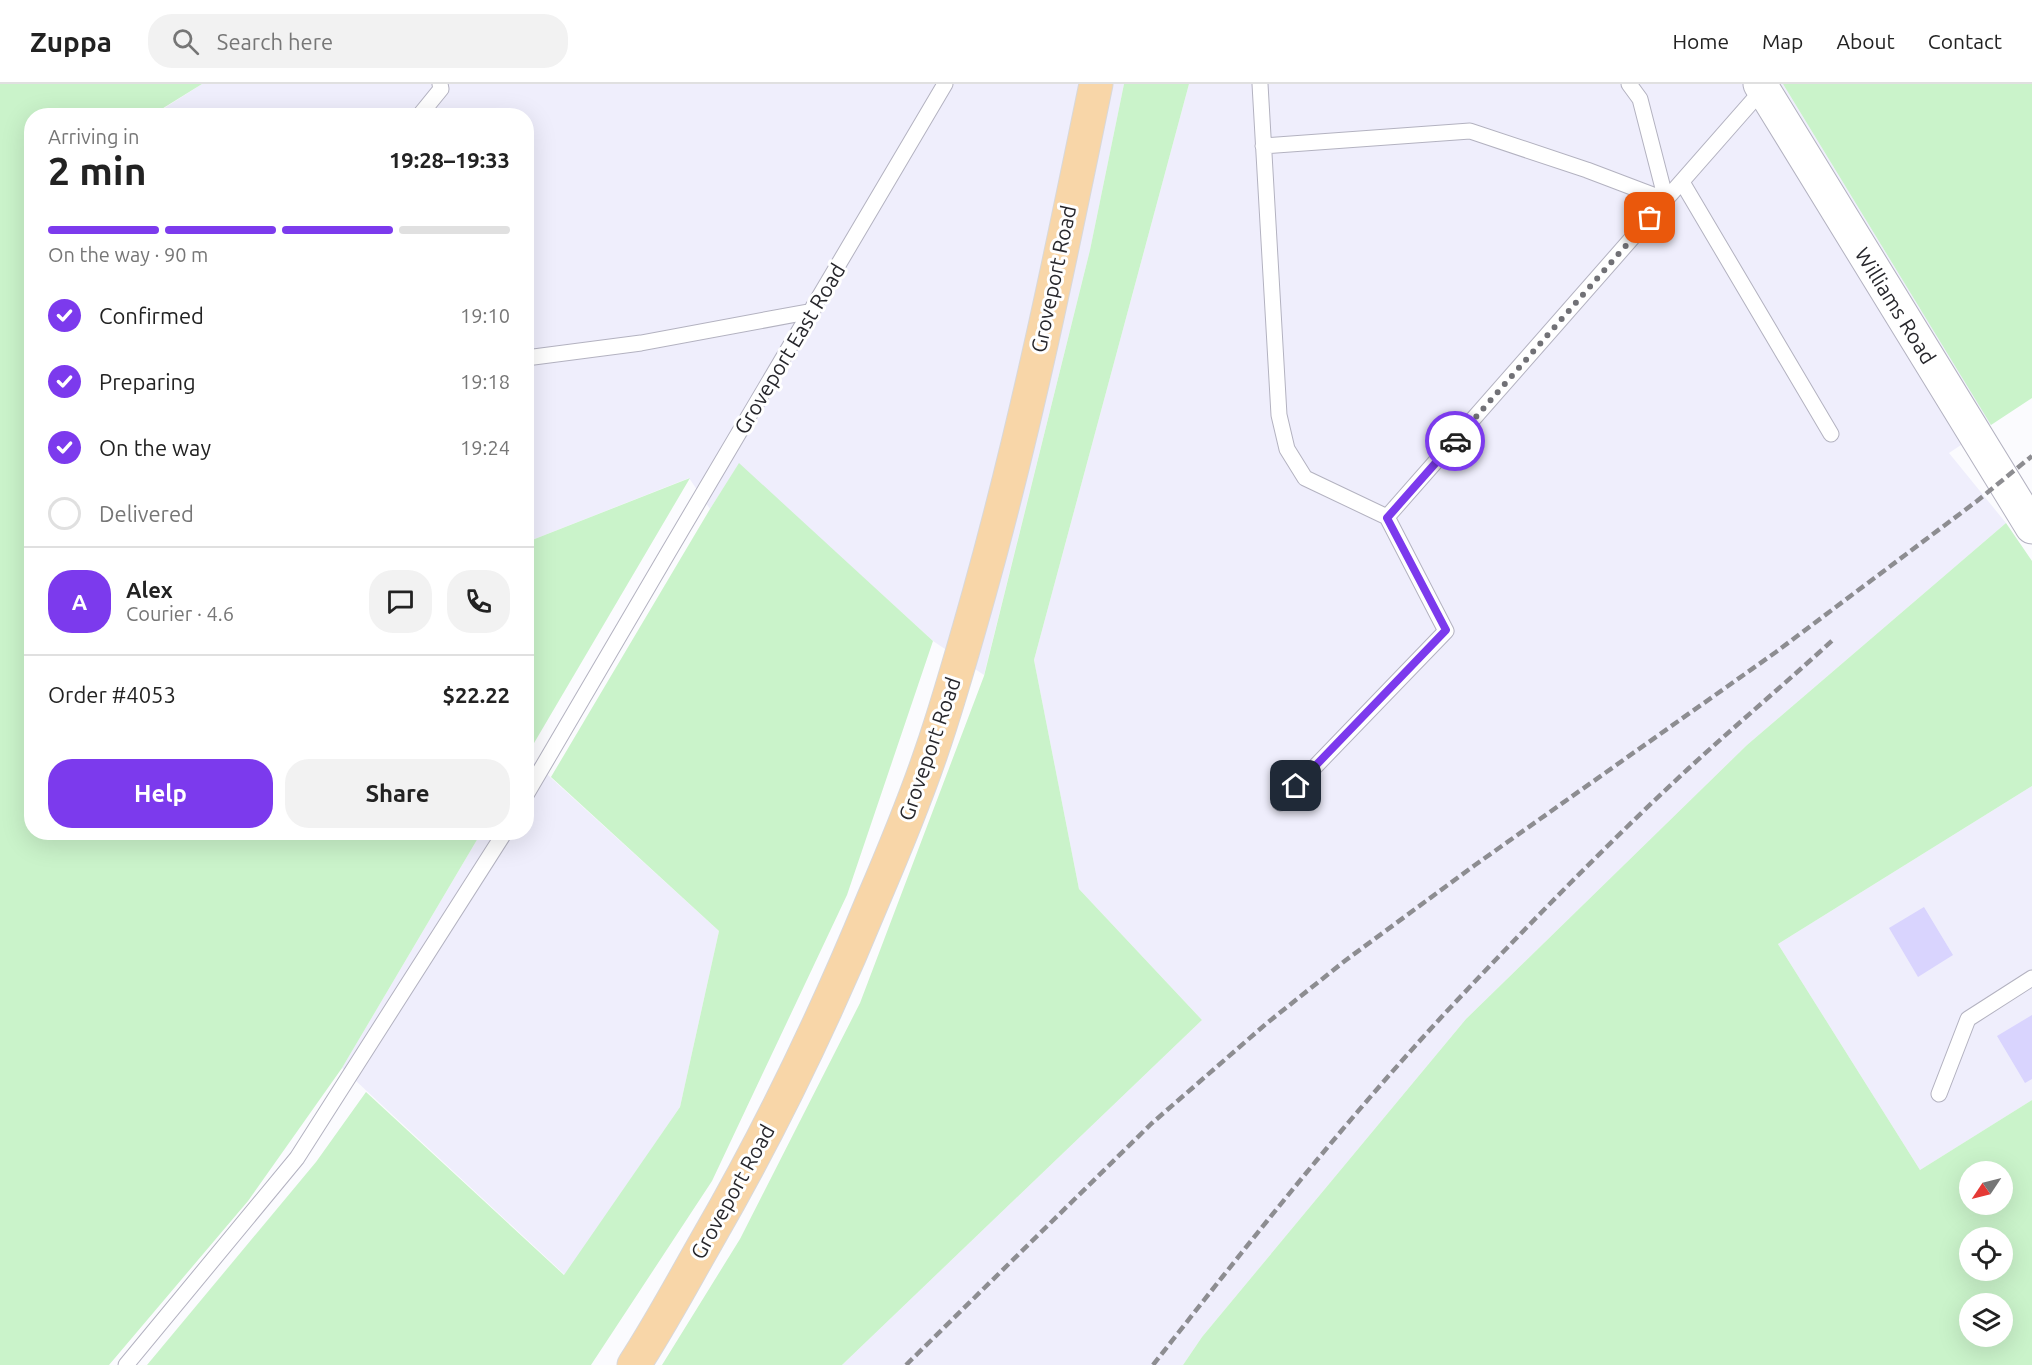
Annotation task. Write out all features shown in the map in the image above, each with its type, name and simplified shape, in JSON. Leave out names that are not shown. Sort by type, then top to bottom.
[{"type":"main road","name":"Groveport Road","points":[[634,1365],[751,1164],[813,1039],[852,952],[932,752],[956,676],[1005,501],[1096,84]]},
{"type":"main road","name":"Williams Road","points":[[1761,87],[2032,527]]},
{"type":"lane","points":[[426,108],[441,89],[440,84]]},
{"type":"lane","name":"Groveport East Road","points":[[534,781],[945,84]]},
{"type":"lane","points":[[1260,84],[1279,415],[1287,449],[1305,478],[1387,518],[1446,630],[1280,803]]},
{"type":"lane","points":[[1629,84],[1640,99],[1666,200]]},
{"type":"lane","points":[[1387,518],[1682,182],[1761,87]]},
{"type":"lane","points":[[1263,146],[1470,130],[1666,200]]},
{"type":"lane","points":[[1682,182],[1831,434]]},
{"type":"lane","points":[[534,357],[642,343],[813,311]]},
{"type":"lane","points":[[126,1365],[297,1158],[500,840]]},
{"type":"lane","points":[[1939,1094],[1968,1019],[2032,978]]},
{"type":"shaded area","points":[[202,84],[1124,84],[1090,250],[984,675],[933,641],[739,464],[710,509],[689,478],[534,539],[534,108],[164,108]]},
{"type":"shaded area","points":[[1189,84],[1783,84],[1991,425],[1949,453],[2006,523],[1747,745],[1466,1019],[1202,1337],[1183,1365],[842,1365],[1202,1020],[1079,889],[1034,660]]},
{"type":"shaded area","points":[[534,762],[719,931],[680,1107],[565,1275],[342,1068],[477,840],[534,840]]},
{"type":"shaded area","points":[[2032,786],[2032,1100],[1920,1170],[1778,944]]},
{"type":"green space","points":[[0,84],[202,84],[163,108],[24,108],[24,840],[477,840],[342,1068],[248,1201],[109,1365],[0,1365]]},
{"type":"green space","points":[[1124,84],[1189,84],[1034,660],[1079,889],[1202,1020],[842,1365],[662,1365],[740,1239],[860,1003],[984,676],[1090,250]]},
{"type":"green space","points":[[1783,84],[2032,84],[2032,398],[1991,425]]},
{"type":"green space","points":[[739,463],[933,641],[847,895],[712,1181],[591,1365],[147,1365],[316,1162],[366,1092],[564,1275],[680,1107],[719,931],[551,777]]},
{"type":"green space","points":[[690,478],[534,743],[534,539]]},
{"type":"green space","points":[[2006,523],[2032,561],[2032,786],[1778,944],[1920,1170],[2032,1100],[2032,1365],[1183,1365],[1202,1337],[1466,1019],[1747,745]]},
{"type":"building","points":[[1924,907],[1953,955],[1918,977],[1889,928]]},
{"type":"building","points":[[2032,1015],[2032,1079],[2025,1083],[1997,1036]]},
{"type":"railway","points":[[906,1365],[1151,1124],[1267,1023],[1346,960],[1475,865],[1776,652],[1977,501],[2032,456]]},
{"type":"railway","points":[[1153,1365],[1260,1229],[1334,1140],[1448,1010],[1627,827],[1689,768],[1835,638]]},
{"type":"way so far","points":[[1455,441],[1650,218]]},
{"type":"route","points":[[1296,786],[1446,630],[1387,518],[1455,441]]}]
